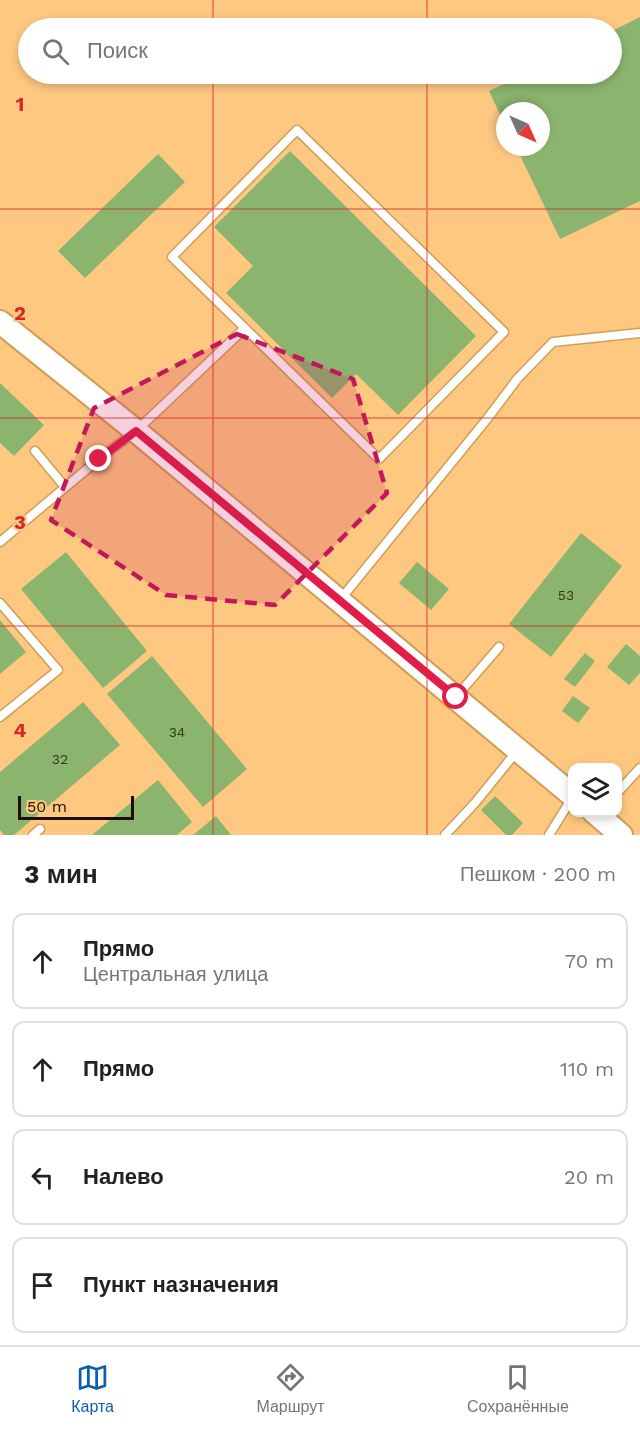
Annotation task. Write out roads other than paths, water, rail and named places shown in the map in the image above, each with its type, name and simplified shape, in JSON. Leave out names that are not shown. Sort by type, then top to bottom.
[{"type":"main road","points":[[0,322],[136,431],[568,792]]},
{"type":"main road","points":[[601,817],[621,835]]},
{"type":"lane","points":[[297,130],[504,332],[380,459],[245,328],[172,257],[297,130]]},
{"type":"lane","points":[[0,542],[136,431],[245,328]]},
{"type":"lane","points":[[339,600],[518,378],[553,342],[640,333]]},
{"type":"lane","points":[[35,451],[65,487]]},
{"type":"lane","points":[[0,603],[58,670],[0,717]]},
{"type":"lane","points":[[456,697],[499,647]]},
{"type":"lane","points":[[445,835],[475,803],[519,749]]},
{"type":"lane","points":[[622,788],[640,768]]},
{"type":"lane","points":[[549,835],[568,804]]},
{"type":"lane","points":[[33,835],[40,829]]}]
